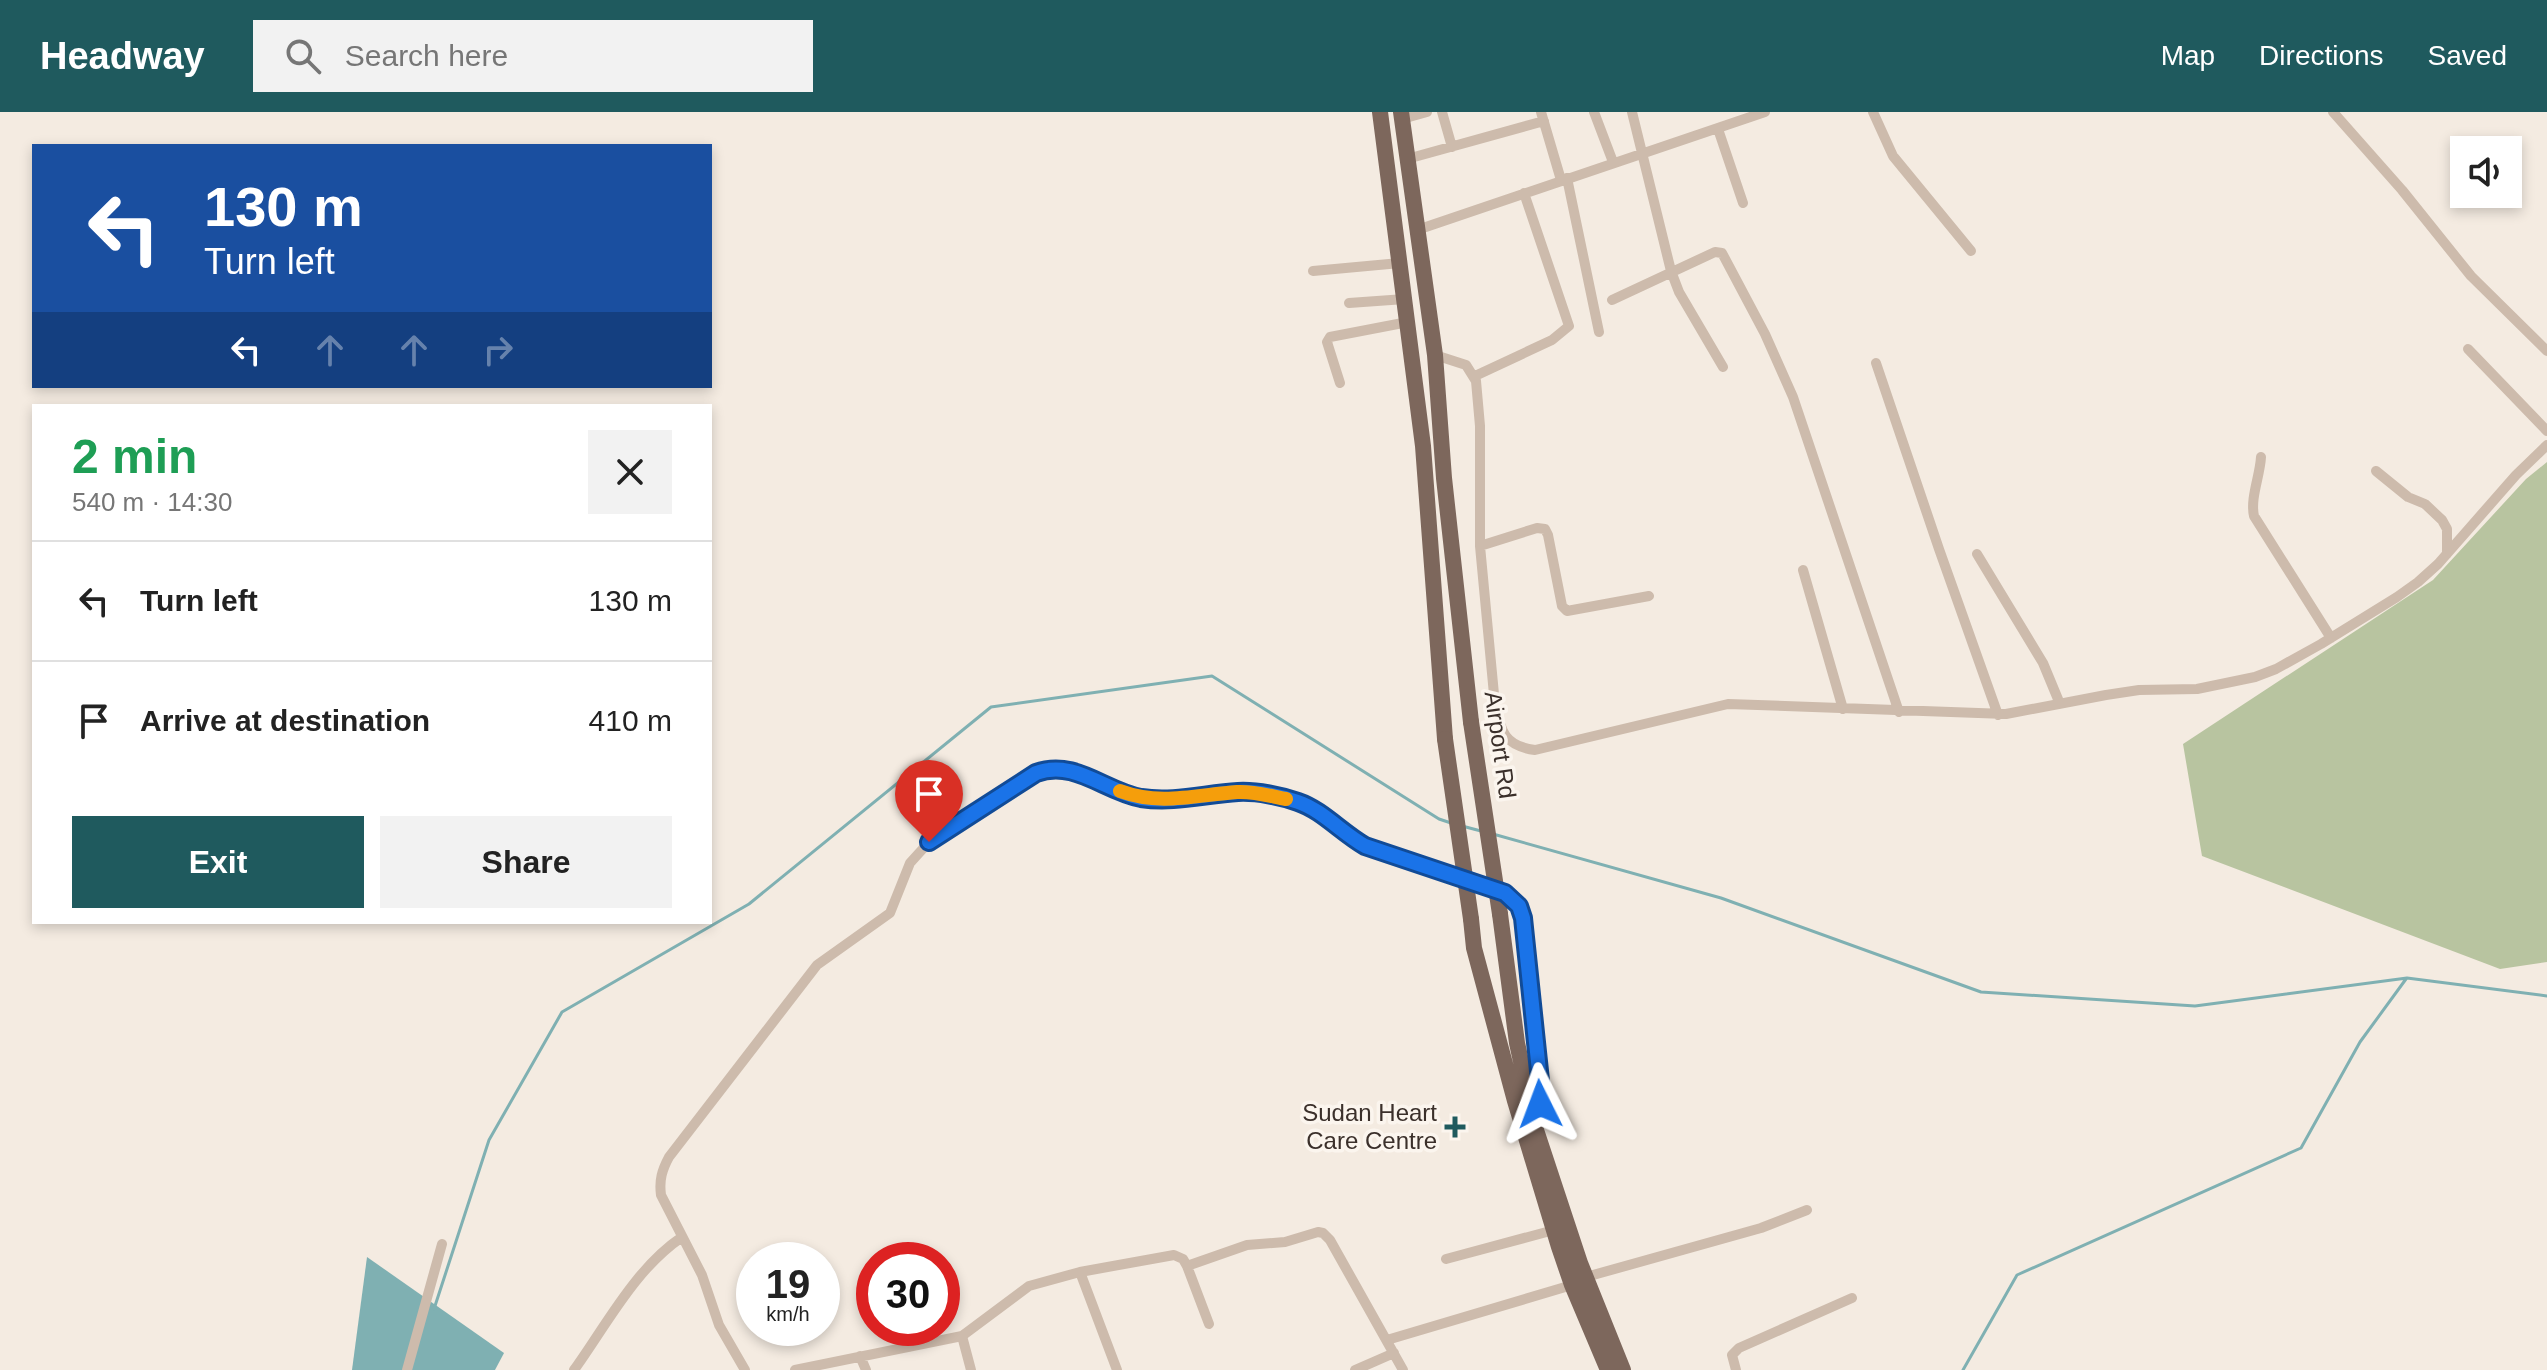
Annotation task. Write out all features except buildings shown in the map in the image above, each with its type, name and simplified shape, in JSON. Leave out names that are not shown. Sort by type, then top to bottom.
[{"type":"main road","points":[[1380,112],[1423,446],[1445,739],[1474,948],[1554,1230],[1579,1281],[1608,1370]]},
{"type":"main road","name":"Airport Rd","points":[[1401,116],[1435,355],[1444,478],[1471,722],[1517,1043],[1535,1127],[1579,1281],[1623,1370]]},
{"type":"street","points":[[1401,116],[1427,112]]},
{"type":"street","points":[[1442,112],[1452,147]]},
{"type":"street","points":[[1594,112],[1613,162]]},
{"type":"street","points":[[1632,112],[1671,271],[1679,292],[1723,367]]},
{"type":"street","points":[[1417,230],[1718,129],[1736,117],[1765,112]]},
{"type":"street","points":[[1873,112],[1893,156],[1971,251]]},
{"type":"street","points":[[2333,112],[2402,190],[2463,268],[2547,351]]},
{"type":"street","points":[[1407,159],[1543,116],[1564,179],[1599,332]]},
{"type":"street","points":[[1718,129],[1743,203]]},
{"type":"street","points":[[1475,376],[1552,340],[1569,326],[1524,193]]},
{"type":"street","points":[[1612,300],[1671,271],[1721,252],[1765,334],[1796,406],[1899,712]]},
{"type":"street","points":[[1313,271],[1400,263]]},
{"type":"street","points":[[1349,303],[1405,299]]},
{"type":"street","points":[[1340,383],[1327,342],[1330,337],[1408,322]]},
{"type":"street","points":[[2468,349],[2547,431]]},
{"type":"street","points":[[1435,355],[1466,365],[1475,376],[1480,426],[1480,546],[1495,705],[1504,734],[1511,743],[1521,748],[1544,749],[1728,704],[1998,715],[2139,690],[2197,689],[2233,683],[2276,669],[2397,597],[2438,564],[2516,475],[2547,445]]},
{"type":"street","points":[[1876,363],[1998,715]]},
{"type":"street","points":[[2261,457],[2252,508],[2254,516],[2331,638]]},
{"type":"street","points":[[2376,471],[2408,497],[2425,504],[2445,524],[2447,554]]},
{"type":"street","points":[[1480,546],[1537,528],[1545,529],[1562,606],[1567,611],[1649,596]]},
{"type":"street","points":[[1977,554],[2043,663],[2060,704]]},
{"type":"street","points":[[1803,570],[1843,709]]},
{"type":"street","points":[[745,1370],[719,1325],[702,1275],[661,1195],[659,1183],[662,1168],[817,965],[890,913],[910,863],[929,842],[1036,773],[1048,769],[1071,770],[1137,797],[1173,800],[1239,792],[1296,801],[1315,810],[1344,834],[1365,846],[1505,893],[1514,899],[1523,918],[1540,1079],[1540,1104],[1535,1127]]},
{"type":"street","points":[[1387,1340],[1761,1228],[1807,1210]]},
{"type":"street","points":[[1446,1259],[1554,1230]]},
{"type":"street","points":[[1187,1266],[1247,1245],[1278,1243],[1323,1233],[1330,1240],[1403,1370]]},
{"type":"street","points":[[574,1370],[646,1267],[682,1237]]},
{"type":"street","points":[[407,1370],[442,1244]]},
{"type":"street","points":[[795,1370],[962,1336],[1029,1286],[1080,1272],[1174,1255],[1183,1259],[1187,1266],[1209,1324]]},
{"type":"street","points":[[1080,1272],[1117,1370]]},
{"type":"street","points":[[1736,1370],[1732,1355],[1739,1348],[1852,1298]]},
{"type":"street","points":[[962,1336],[971,1370]]},
{"type":"street","points":[[1355,1370],[1394,1353]]},
{"type":"street","points":[[860,1356],[866,1370]]},
{"type":"green space","points":[[2547,462],[2547,962],[2500,969],[2202,856],[2183,744],[2433,580],[2526,479]]},
{"type":"water","points":[[367,1257],[504,1353],[495,1370],[352,1370]]},
{"type":"waterway","points":[[434,1309],[489,1140],[562,1012],[749,904],[991,707],[1212,676],[1439,819],[1451,823]]},
{"type":"waterway","points":[[1462,826],[1481,831]]},
{"type":"waterway","points":[[1493,834],[1721,898],[1981,992],[2195,1006],[2407,978],[2547,996]]},
{"type":"waterway","points":[[1963,1370],[2017,1275],[2301,1148],[2360,1042],[2406,979]]},
{"type":"slow traffic","points":[[1120,791],[1137,797],[1173,800],[1239,792],[1286,799]]},
{"type":"place","name":"Sudan Heart Care Centre","points":[[1455,1127]]},
{"type":"route","points":[[929,842],[1036,773],[1048,769],[1071,770],[1137,797],[1173,800],[1239,792],[1296,801],[1315,810],[1344,834],[1365,846],[1505,893],[1514,899],[1523,918],[1540,1104]]}]
